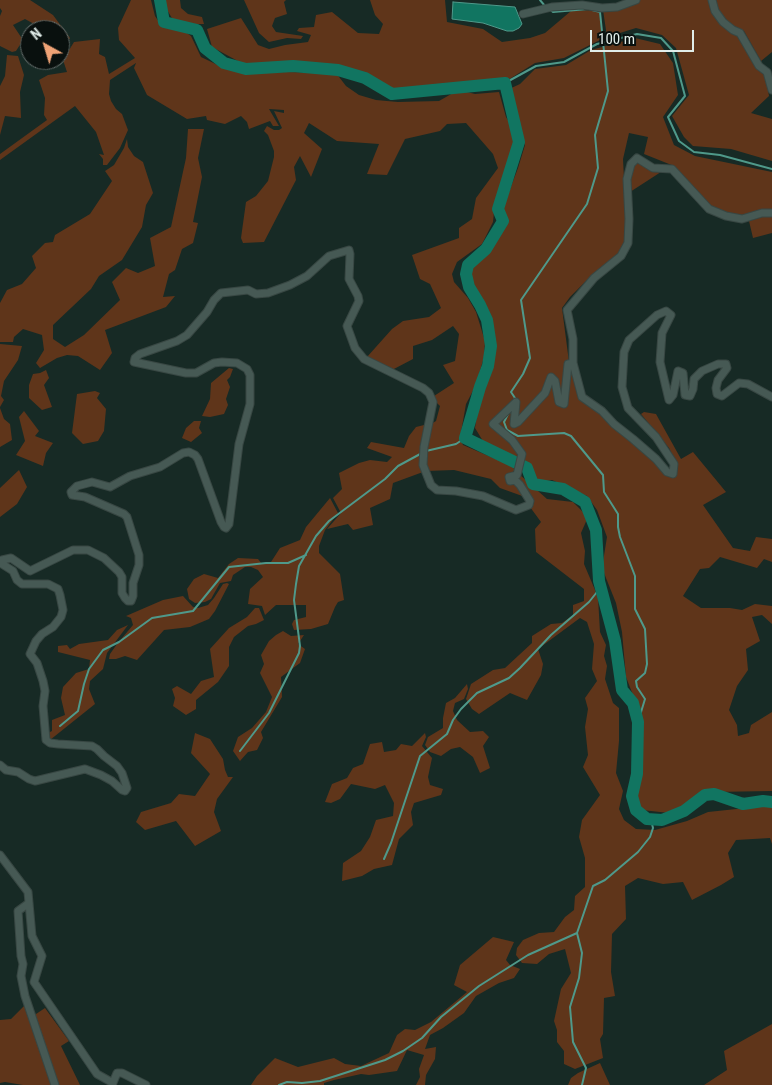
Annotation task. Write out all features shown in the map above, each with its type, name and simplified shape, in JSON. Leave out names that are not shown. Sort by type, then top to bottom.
[{"type":"street","points":[[523,14],[582,5],[602,8],[617,7],[636,0]]},
{"type":"street","points":[[712,0],[715,11],[723,22],[740,33],[759,66],[767,72],[772,90]]},
{"type":"street","points":[[772,213],[742,220],[709,210],[672,169],[652,168],[637,158],[631,164],[627,179],[630,219],[628,243],[621,256],[594,278],[567,310],[573,339],[572,363],[582,397],[633,438],[667,472],[674,474],[674,464],[656,437],[628,408],[622,387],[624,352],[629,340],[657,314],[666,311],[671,314],[662,333],[660,362],[669,400],[673,396],[678,372],[683,373],[685,395],[690,396],[694,379],[702,371],[718,364],[726,364],[727,368],[718,380],[717,394],[722,396],[739,383],[748,384],[772,397]]},
{"type":"street","points":[[0,765],[6,770],[18,772],[29,780],[35,781],[85,769],[112,781],[122,790],[125,791],[127,788],[117,766],[92,746],[50,743],[46,740],[43,706],[44,681],[37,662],[30,654],[36,641],[42,634],[58,623],[63,610],[60,595],[58,589],[48,584],[22,584],[17,580],[13,571],[2,564],[2,560],[11,558],[30,571],[73,550],[88,550],[104,558],[119,572],[122,577],[122,593],[124,598],[131,601],[133,583],[139,565],[139,555],[127,517],[85,497],[72,495],[71,492],[77,486],[92,482],[110,487],[130,476],[160,467],[183,453],[189,452],[198,459],[221,522],[226,528],[229,524],[239,444],[250,404],[250,375],[247,368],[237,363],[222,362],[214,363],[196,373],[186,373],[134,362],[140,354],[177,341],[187,335],[221,293],[248,290],[256,294],[268,293],[290,286],[307,276],[329,256],[349,250],[349,279],[359,300],[347,326],[351,341],[364,358],[423,388],[429,393],[433,402],[424,447],[423,465],[431,485],[437,490],[483,496],[516,510],[529,505],[530,501],[520,485],[515,480],[510,481],[509,477],[517,475],[522,454],[512,440],[493,424],[516,402],[514,424],[518,422],[546,393],[551,377],[555,381],[559,402],[564,404],[568,364],[572,363]]},
{"type":"street","points":[[0,855],[28,892],[32,936],[42,956],[34,982],[97,1074],[112,1084],[117,1074],[122,1072],[146,1085]]},
{"type":"street","points":[[29,903],[18,911],[23,964],[21,976],[25,996],[55,1085]]},
{"type":"shaded area","points":[[0,0],[30,0],[53,15],[57,20],[25,19],[13,25],[20,36],[20,45],[16,51],[12,52],[0,46],[0,16],[2,11]]},
{"type":"shaded area","points":[[131,0],[151,0],[155,16],[161,25],[184,31],[191,36],[201,57],[226,69],[245,73],[336,73],[346,86],[359,95],[376,100],[398,102],[439,101],[453,93],[499,92],[516,143],[494,212],[493,222],[482,244],[457,262],[452,274],[454,282],[468,298],[476,312],[485,341],[484,357],[476,385],[466,404],[460,438],[463,445],[512,466],[515,470],[511,474],[525,497],[500,488],[491,479],[454,470],[426,471],[424,464],[431,424],[436,421],[440,406],[435,401],[434,396],[454,383],[443,365],[455,361],[459,334],[453,326],[432,340],[413,346],[413,359],[392,370],[367,357],[392,329],[403,321],[429,317],[441,308],[430,284],[420,279],[412,255],[459,238],[459,228],[472,219],[476,198],[498,168],[493,154],[466,123],[447,124],[440,131],[405,139],[387,175],[367,174],[379,144],[337,141],[309,123],[304,133],[322,149],[311,177],[300,156],[294,167],[296,180],[264,242],[243,243],[241,238],[246,202],[256,196],[268,181],[274,157],[274,151],[268,135],[264,131],[267,126],[274,130],[282,128],[274,111],[284,113],[284,110],[269,109],[279,126],[273,126],[270,121],[249,129],[247,122],[241,116],[225,124],[207,120],[206,116],[187,119],[147,95],[134,68],[136,63],[110,80],[109,94],[111,101],[122,114],[128,130],[120,148],[107,165],[103,165],[103,159],[99,154],[104,155],[96,132],[75,106],[0,160],[0,154],[47,120],[44,115],[45,98],[39,80],[48,75],[70,70],[70,49],[74,42],[100,39],[99,54],[105,57],[109,74],[135,58],[119,40],[118,28]]},
{"type":"shaded area","points":[[165,0],[180,0],[181,8],[188,14],[202,17],[204,24],[184,24],[173,20],[166,8]]},
{"type":"shaded area","points":[[244,0],[286,0],[284,2],[287,14],[275,18],[272,26],[276,32],[303,36],[301,39],[287,38],[269,42],[259,33]]},
{"type":"shaded area","points":[[370,0],[445,0],[447,22],[483,29],[502,42],[530,38],[545,33],[571,11],[599,10],[602,39],[564,58],[535,63],[500,85],[392,91],[338,67],[294,61],[247,66],[212,47],[207,29],[241,18],[258,45],[269,49],[308,42],[311,35],[297,31],[299,28],[314,27],[316,15],[332,12],[358,33],[379,34],[383,24],[375,15]]},
{"type":"shaded area","points":[[640,0],[710,0],[736,34],[756,67],[766,75],[769,96],[751,113],[772,119],[772,161],[731,149],[693,146],[684,137],[672,116],[689,95],[676,48],[662,35],[636,28],[607,37],[603,10]]},
{"type":"shaded area","points":[[716,0],[772,0],[772,52],[761,61],[744,31],[731,25],[717,9]]},
{"type":"shaded area","points":[[453,2],[515,7],[522,24],[513,31],[507,31],[483,23],[452,19]]},
{"type":"shaded area","points":[[635,38],[660,44],[673,63],[678,95],[663,117],[674,145],[695,156],[772,172],[772,210],[741,216],[711,206],[674,166],[644,154],[648,137],[629,133],[623,159],[626,218],[624,242],[618,254],[591,276],[562,308],[569,362],[561,400],[557,379],[547,386],[518,421],[517,401],[491,424],[519,453],[517,460],[486,446],[475,428],[478,407],[493,367],[495,350],[493,325],[467,274],[470,268],[485,255],[525,145],[511,116],[507,90],[520,84],[535,69],[566,65],[591,50]]},
{"type":"shaded area","points":[[7,55],[18,56],[20,70],[22,70],[24,75],[20,92],[21,118],[5,116],[0,135],[0,86],[5,76]]},
{"type":"shaded area","points":[[188,129],[204,129],[198,158],[202,177],[193,222],[198,223],[193,243],[182,249],[175,270],[169,274],[163,297],[175,296],[166,307],[105,330],[112,353],[100,370],[78,356],[67,355],[57,358],[40,368],[36,363],[44,350],[42,335],[23,329],[14,337],[13,342],[0,342],[0,303],[7,290],[22,284],[36,268],[32,256],[45,243],[53,242],[55,235],[90,214],[112,181],[105,171],[114,165],[127,139],[128,147],[134,156],[143,162],[153,193],[146,205],[142,227],[122,260],[99,276],[91,289],[53,325],[53,339],[65,347],[84,335],[120,300],[112,282],[126,268],[138,273],[155,266],[150,238],[171,227],[186,158]]},
{"type":"shaded area","points":[[638,161],[664,170],[630,192],[629,179],[634,165]]},
{"type":"shaded area","points":[[772,216],[772,233],[753,238],[749,221]]},
{"type":"shaded area","points":[[0,344],[22,346],[18,360],[4,381],[1,396],[4,400],[0,407]]},
{"type":"shaded area","points":[[569,365],[572,366],[578,386],[591,405],[653,461],[661,471],[675,477],[678,467],[669,448],[641,414],[644,412],[656,414],[681,459],[693,452],[726,492],[703,505],[733,548],[750,551],[756,537],[772,539],[772,562],[764,559],[757,568],[720,557],[709,568],[700,569],[683,596],[701,608],[742,610],[755,604],[772,606],[772,624],[762,615],[752,617],[760,641],[746,649],[748,670],[737,686],[729,710],[737,725],[738,736],[749,733],[751,725],[772,712],[772,791],[712,792],[669,813],[633,809],[638,756],[638,708],[626,677],[622,632],[616,603],[602,568],[607,537],[597,510],[587,496],[552,480],[537,483],[528,466],[521,462],[523,453],[495,424],[515,405],[519,424],[551,379],[566,406]]},
{"type":"shaded area","points":[[229,368],[233,369],[227,380],[230,387],[226,399],[228,405],[224,414],[210,417],[202,416],[210,399],[211,383]]},
{"type":"shaded area","points":[[46,370],[49,378],[44,385],[52,407],[42,410],[29,398],[29,385],[33,374]]},
{"type":"shaded area","points":[[95,391],[100,393],[97,398],[106,409],[104,431],[98,441],[83,444],[72,433],[77,394]]},
{"type":"shaded area","points":[[0,408],[4,419],[10,424],[12,440],[0,447]]},
{"type":"shaded area","points":[[24,411],[39,431],[35,436],[53,443],[46,453],[43,466],[16,455],[25,441],[19,417]]},
{"type":"shaded area","points":[[194,421],[201,421],[199,428],[202,433],[191,442],[182,438],[186,428]]},
{"type":"shaded area","points":[[428,424],[423,472],[393,483],[390,499],[370,508],[373,525],[353,530],[348,524],[327,529],[341,513],[333,498],[342,489],[339,473],[370,460],[387,462],[392,457],[367,448],[371,442],[404,448],[409,436],[416,427]]},
{"type":"shaded area","points":[[19,470],[27,487],[17,504],[0,517],[0,488]]},
{"type":"shaded area","points":[[519,474],[547,499],[573,502],[588,517],[581,533],[585,551],[584,564],[598,597],[600,632],[606,645],[604,656],[607,666],[605,679],[613,703],[619,708],[619,741],[616,773],[623,791],[619,809],[624,820],[636,829],[655,830],[687,821],[708,812],[765,806],[772,807],[772,844],[770,838],[736,840],[728,853],[734,877],[721,885],[692,900],[683,882],[663,884],[638,878],[625,886],[626,919],[612,934],[611,972],[615,996],[604,998],[603,1034],[600,1039],[603,1058],[575,1069],[564,1064],[564,1051],[557,1042],[557,1030],[554,1021],[561,989],[571,973],[565,949],[549,954],[537,964],[522,963],[516,955],[517,948],[523,940],[539,933],[554,932],[565,917],[574,910],[575,896],[585,887],[585,858],[579,837],[582,820],[600,795],[583,767],[588,755],[585,727],[588,709],[585,698],[597,681],[592,669],[594,644],[587,622],[580,618],[538,649],[543,664],[541,675],[527,700],[510,693],[479,714],[472,709],[466,699],[471,684],[493,670],[505,668],[532,643],[532,636],[551,624],[562,623],[573,615],[573,605],[584,601],[584,589],[536,552],[535,529],[541,522],[530,507],[515,479]]},
{"type":"shaded area","points":[[330,498],[338,513],[325,530],[319,546],[319,553],[340,574],[344,600],[338,602],[328,624],[311,629],[294,630],[292,624],[294,620],[306,617],[306,605],[276,605],[265,615],[262,606],[248,604],[250,589],[263,577],[258,570],[251,567],[245,567],[233,575],[231,581],[220,583],[211,599],[195,603],[189,599],[187,589],[194,579],[204,574],[218,578],[229,564],[238,558],[258,559],[262,564],[271,562],[280,548],[300,540],[306,527]]},
{"type":"shaded area","points":[[223,584],[229,584],[209,619],[190,627],[164,630],[137,660],[125,656],[109,659],[117,644],[133,625],[131,618],[126,616],[163,600],[183,596],[193,607],[198,608],[208,605]]},
{"type":"shaded area","points":[[255,608],[259,608],[264,620],[248,626],[234,637],[229,647],[229,666],[218,682],[196,700],[196,709],[186,715],[173,706],[175,698],[172,689],[177,686],[191,694],[201,681],[214,677],[210,649],[229,628],[247,617]]},
{"type":"shaded area","points":[[128,625],[107,653],[103,669],[90,681],[89,689],[95,704],[50,740],[48,733],[52,731],[52,720],[65,715],[61,698],[63,687],[76,673],[89,669],[90,660],[58,652],[58,646],[67,645],[70,649],[79,644],[108,640],[117,630]]},
{"type":"shaded area","points":[[283,631],[291,636],[304,635],[298,644],[305,649],[300,663],[281,677],[282,697],[261,732],[263,738],[257,750],[248,752],[240,761],[233,751],[238,737],[252,728],[266,712],[272,697],[260,673],[264,664],[261,655],[269,641]]},
{"type":"shaded area","points":[[467,684],[468,689],[464,699],[455,703],[453,711],[457,720],[470,732],[483,731],[489,737],[483,746],[490,768],[480,773],[473,757],[460,747],[451,749],[441,756],[430,752],[425,745],[428,737],[443,728],[446,703],[455,698]]},
{"type":"shaded area","points":[[195,733],[210,739],[223,759],[228,777],[233,777],[217,799],[214,812],[221,831],[195,846],[176,821],[145,830],[136,822],[141,812],[171,803],[179,794],[195,796],[210,774],[191,753]]},
{"type":"shaded area","points":[[425,733],[426,737],[422,746],[432,758],[428,777],[430,785],[443,789],[441,795],[414,803],[411,812],[413,825],[399,839],[392,865],[374,869],[362,876],[342,881],[343,863],[361,851],[370,837],[376,820],[393,816],[394,803],[385,785],[375,789],[351,784],[340,799],[331,803],[325,802],[332,784],[347,778],[353,768],[363,764],[370,744],[382,742],[384,752],[396,750],[401,744],[412,746]]},
{"type":"shaded area","points":[[493,937],[514,942],[506,960],[510,965],[520,969],[514,978],[499,983],[476,996],[464,1013],[430,1035],[425,1049],[436,1047],[435,1059],[426,1075],[425,1085],[416,1085],[420,1077],[419,1069],[424,1055],[407,1050],[397,1071],[369,1075],[361,1074],[334,1080],[324,1083],[324,1085],[251,1085],[275,1058],[298,1067],[334,1058],[345,1064],[361,1066],[389,1053],[397,1035],[405,1029],[415,1030],[431,1022],[467,992],[454,985],[460,965]]},
{"type":"shaded area","points":[[25,1005],[54,1085],[0,1083],[0,1020],[11,1019]]},
{"type":"shaded area","points":[[45,1008],[69,1041],[61,1046],[80,1085],[58,1085],[33,1016]]},
{"type":"shaded area","points":[[772,1024],[772,1085],[704,1085],[727,1070],[724,1051]]},
{"type":"shaded area","points":[[600,1063],[610,1085],[568,1085],[571,1078],[578,1073]]},
{"type":"waterway","points":[[160,0],[164,22],[197,30],[205,48],[224,63],[246,69],[293,66],[338,70],[365,78],[392,94],[505,83],[519,142],[498,209],[503,221],[486,249],[468,265],[466,274],[469,287],[487,320],[491,346],[488,366],[465,438],[527,468],[533,484],[563,489],[585,502],[596,530],[599,581],[615,641],[622,690],[633,703],[638,722],[637,774],[632,796],[636,810],[647,819],[662,820],[684,811],[705,795],[714,794],[743,804],[763,801],[772,802]]},
{"type":"waterway","points":[[540,0],[545,6]]},
{"type":"waterway","points":[[549,9],[553,12],[588,9]]},
{"type":"waterway","points":[[514,400],[515,398],[511,392],[523,374],[530,358],[521,300],[587,204],[598,168],[595,135],[608,91],[600,12],[592,10]]},
{"type":"waterway","points":[[505,83],[536,66],[564,62],[597,44],[637,34],[661,38],[673,51],[685,96],[668,117],[679,141],[694,152],[720,155],[772,169]]},
{"type":"waterway","points":[[509,412],[504,422],[507,430],[518,436],[564,433],[571,436],[603,475],[604,492],[618,514],[620,537],[635,576],[635,609],[645,629],[647,664],[645,673],[636,681],[637,687],[645,699],[638,722]]},
{"type":"waterway","points":[[426,451],[456,444],[465,438]]},
{"type":"waterway","points":[[240,751],[269,713],[299,653],[300,646],[294,600],[296,584],[299,566],[316,536],[329,521],[385,479],[398,466],[422,453]]},
{"type":"waterway","points":[[60,726],[78,711],[89,669],[103,650],[119,642],[152,618],[193,611],[229,567],[288,563],[306,555]]},
{"type":"waterway","points":[[384,859],[420,756],[447,734],[453,720],[461,709],[477,693],[509,678],[551,635],[589,602],[601,587]]},
{"type":"waterway","points":[[582,1085],[586,1068],[573,1042],[570,1007],[579,978],[582,953],[577,933],[593,886],[605,880],[638,852],[650,837],[653,828],[651,820]]},
{"type":"waterway","points":[[279,1085],[287,1082],[320,1081],[385,1060],[403,1051],[422,1038],[441,1017],[479,986],[528,955],[577,933]]}]
